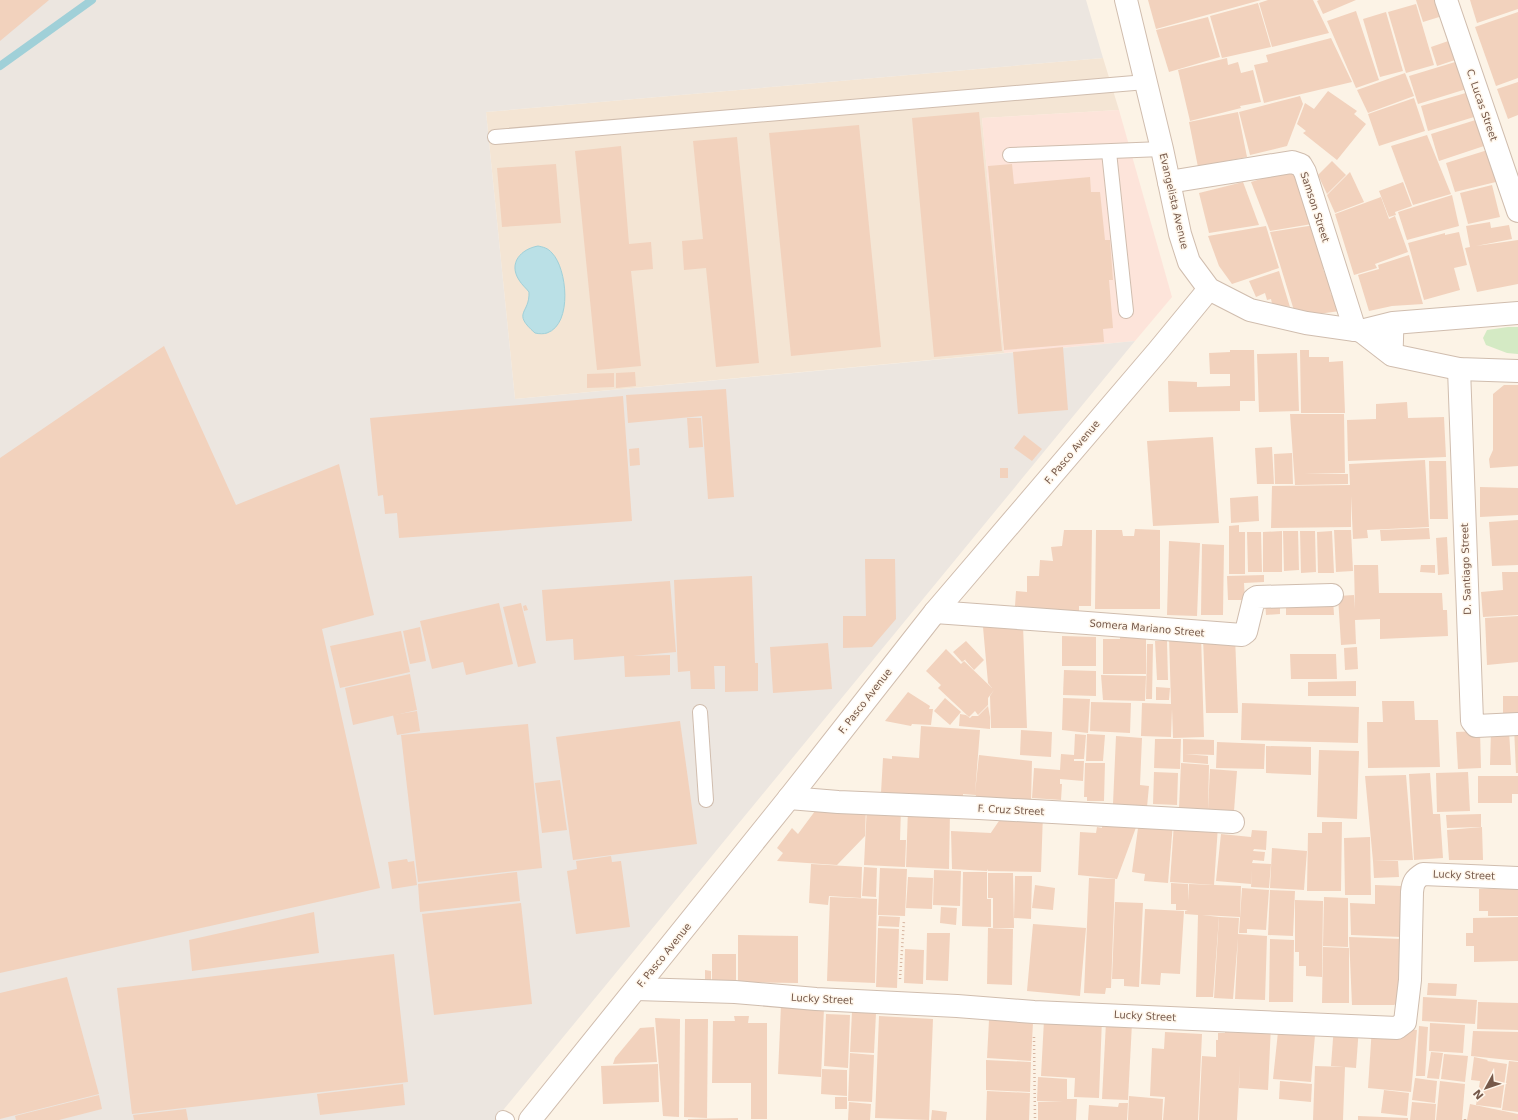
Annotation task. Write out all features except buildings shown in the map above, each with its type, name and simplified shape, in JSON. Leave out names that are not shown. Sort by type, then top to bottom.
[{"type":"street","name":"Evangelista Avenue","points":[[1126,0],[1162,149],[1180,234],[1189,262],[1209,289],[1250,310],[1306,323],[1358,331],[1393,323],[1518,313]]},
{"type":"street","name":"C. Lucas Street","points":[[1446,0],[1518,211]]},
{"type":"street","name":"Samson Street","points":[[1169,182],[1292,162],[1300,165],[1305,172],[1358,331]]},
{"type":"street","name":"F. Pasco Avenue","points":[[530,1120],[636,990],[935,612],[1158,351],[1209,289]]},
{"type":"street","points":[[1392,355],[1393,323]]},
{"type":"street","points":[[1358,331],[1392,355],[1459,369],[1518,371]]},
{"type":"street","name":"D. Santiago Street","points":[[1459,369],[1472,721],[1476,726],[1518,724]]},
{"type":"street","name":"Somera Mariano Street","points":[[935,612],[1242,635],[1246,632],[1254,599],[1257,597],[1332,595]]},
{"type":"street","name":"F. Cruz Street","points":[[789,798],[838,802],[987,808],[1233,822]]},
{"type":"street","name":"Lucky Street","points":[[636,990],[735,992],[816,999],[1034,1012],[1398,1028],[1405,1022],[1410,980],[1412,892],[1416,879],[1423,874],[1518,878]]},
{"type":"lane","points":[[495,137],[1146,82]]},
{"type":"lane","points":[[1010,154],[1109,152],[1162,149]]},
{"type":"lane","points":[[1109,152],[1126,311]]},
{"type":"lane","points":[[700,712],[706,800]]},
{"type":"path","points":[[898,1003],[904,920]]},
{"type":"path","points":[[1034,1012],[1035,1120]]},
{"type":"shaded area","points":[[0,0],[1086,0],[1103,58],[486,112],[515,399],[1135,341],[495,1120],[0,1120]]},
{"type":"shaded area","points":[[1103,58],[1119,110],[982,118],[1004,353],[515,399],[486,112]]},
{"type":"shaded area","points":[[1119,110],[1172,297],[1135,341],[1004,353],[982,118]]},
{"type":"green space","points":[[1518,327],[1518,354],[1507,353],[1486,345],[1483,338],[1487,330]]},
{"type":"water","points":[[538,246],[549,250],[557,260],[564,283],[565,295],[561,319],[555,328],[543,334],[535,333],[524,321],[523,313],[529,299],[529,292],[519,280],[515,268],[518,258],[526,250]]},
{"type":"waterway","points":[[0,66],[92,0]]}]
